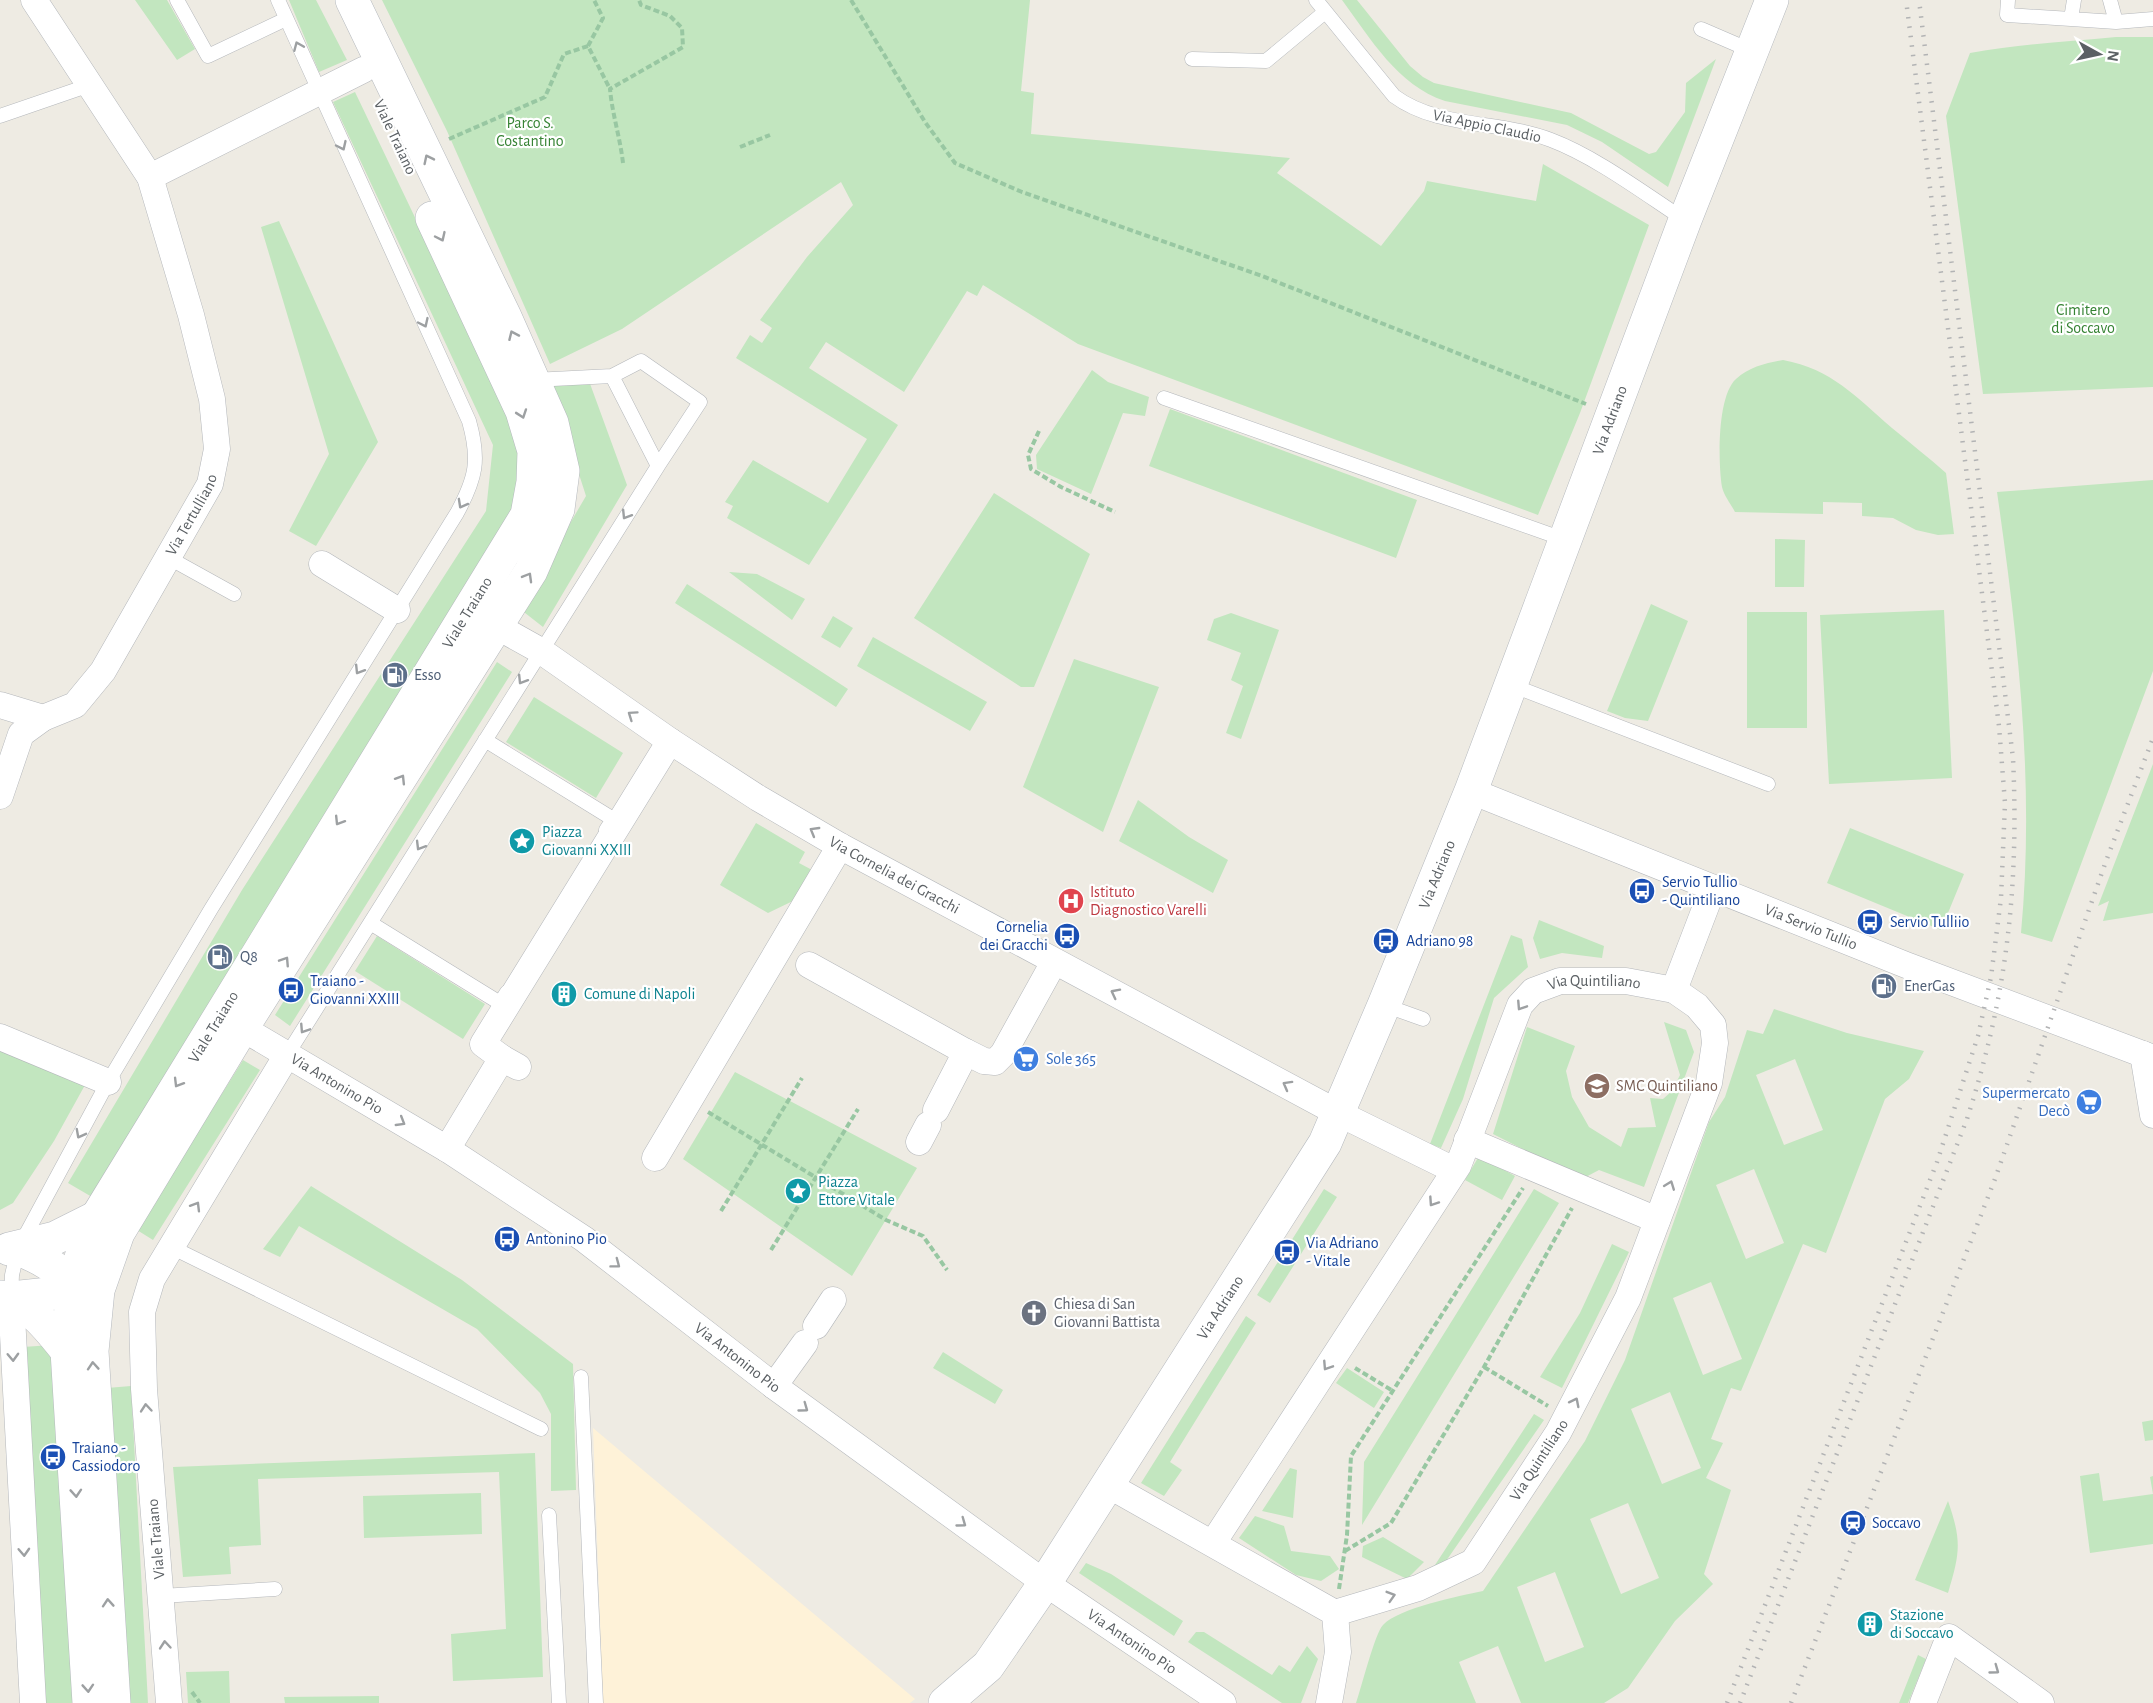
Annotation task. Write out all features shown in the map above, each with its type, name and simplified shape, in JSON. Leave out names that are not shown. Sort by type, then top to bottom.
[{"type":"main road","name":"Viale Traiano","points":[[67,1351],[73,1285],[83,1251],[97,1217],[498,627],[531,571],[558,509],[562,471],[554,432],[533,380],[424,150],[329,0]]},
{"type":"main road","name":"Viale Traiano","points":[[106,1262],[231,1021],[526,514],[533,482],[534,451],[522,411],[372,66],[352,0]]},
{"type":"main road","name":"Via Adriano","points":[[945,1703],[988,1666],[1045,1583],[1325,1143],[1471,792],[1685,220],[1772,0]]},
{"type":"main road","points":[[469,611],[498,627]]},
{"type":"main road","points":[[9,1249],[55,1238],[97,1217]]},
{"type":"main road","points":[[9,1249],[35,1255],[73,1285],[85,1302],[93,1320]]},
{"type":"main road","points":[[6,1298],[49,1294],[73,1285],[97,1271],[106,1262]]},
{"type":"main road","points":[[106,1262],[93,1320],[92,1351],[114,1703]]},
{"type":"main road","points":[[6,1298],[49,1329],[67,1351],[89,1703]]},
{"type":"street","name":"Via Tertulliano","points":[[0,796],[21,734],[43,718],[75,705],[103,671],[210,484],[217,449],[210,388],[150,177],[33,0]]},
{"type":"street","points":[[150,177],[372,66]]},
{"type":"street","points":[[322,564],[397,610]]},
{"type":"street","name":"Via Cornelia dei Gracchi","points":[[498,627],[541,651],[670,741],[840,846],[1054,962],[1178,1024],[1338,1113],[1454,1170]]},
{"type":"street","points":[[0,705],[43,718]]},
{"type":"street","points":[[447,1149],[510,1062],[483,1044],[670,741]]},
{"type":"street","name":"Via Servio Tullio","points":[[1471,792],[1906,965],[2148,1056]]},
{"type":"street","points":[[655,1158],[840,846]]},
{"type":"street","points":[[1674,990],[1713,888]]},
{"type":"street","points":[[809,965],[966,1052],[984,1061],[995,1062],[1003,1054],[1054,962]]},
{"type":"street","name":"Via Quintiliano","points":[[1213,1543],[1454,1170],[1520,1005],[1533,991],[1560,981],[1587,979],[1626,981],[1674,990],[1697,1006],[1713,1025],[1715,1043],[1709,1083],[1628,1298],[1566,1418],[1473,1562],[1418,1588],[1335,1613]]},
{"type":"street","name":"Via Antonino Pio","points":[[231,1021],[447,1149],[584,1239],[774,1386],[1045,1583],[1222,1703]]},
{"type":"street","points":[[0,1037],[108,1082]]},
{"type":"street","points":[[928,1126],[966,1052]]},
{"type":"street","name":"Viale Traiano","points":[[169,1703],[144,1389],[142,1312],[152,1279],[287,1055]]},
{"type":"street","points":[[2148,1056],[2153,1115]]},
{"type":"street","points":[[1467,1140],[1657,1220]]},
{"type":"street","points":[[6,1298],[33,1703]]},
{"type":"street","points":[[774,1386],[833,1300]]},
{"type":"street","points":[[1108,1485],[1335,1613],[1338,1652],[1329,1703]]},
{"type":"street","points":[[1923,1703],[1949,1637],[2041,1703]]},
{"type":"lane","points":[[177,0],[208,56],[286,19]]},
{"type":"lane","points":[[6,1298],[12,1275],[9,1249],[211,909],[470,489],[476,469],[477,447],[469,421],[318,93],[278,0]]},
{"type":"lane","name":"Via Appio Claudio","points":[[1316,0],[1394,96],[1410,108],[1431,115],[1551,140],[1608,170],[1685,220]]},
{"type":"lane","points":[[2008,0],[2007,15],[2116,22],[2153,19]]},
{"type":"lane","points":[[2072,19],[2074,0]]},
{"type":"lane","points":[[2110,0],[2116,22]]},
{"type":"lane","points":[[1192,58],[1266,61],[1325,12]]},
{"type":"lane","points":[[1701,28],[1753,51]]},
{"type":"lane","points":[[0,116],[90,85]]},
{"type":"lane","points":[[287,1055],[372,924],[485,740],[700,402],[641,361],[612,376],[533,380]]},
{"type":"lane","points":[[612,376],[658,466]]},
{"type":"lane","points":[[1164,398],[1566,540]]},
{"type":"lane","points":[[169,558],[226,592],[234,594]]},
{"type":"lane","points":[[1511,685],[1768,784]]},
{"type":"lane","points":[[372,924],[500,1003],[612,819],[485,740]]},
{"type":"lane","points":[[1384,1005],[1423,1019]]},
{"type":"lane","points":[[171,1247],[541,1429]]},
{"type":"lane","points":[[581,1377],[596,1703]]},
{"type":"lane","points":[[549,1515],[559,1703]]},
{"type":"lane","points":[[161,1596],[275,1589]]},
{"type":"path","points":[[424,150],[545,97],[564,54],[588,46],[603,18],[594,0]]},
{"type":"path","points":[[610,88],[682,47],[682,28],[670,16],[641,5],[639,0]]},
{"type":"path","points":[[851,0],[925,122],[955,163],[1022,192],[1262,276],[1613,415]]},
{"type":"path","points":[[588,46],[610,88],[611,103],[620,131],[623,163]]},
{"type":"path","points":[[740,147],[770,135]]},
{"type":"path","points":[[1039,431],[1028,455],[1032,469],[1061,487],[1115,512]]},
{"type":"path","points":[[721,1211],[802,1078]]},
{"type":"path","points":[[689,1098],[886,1220],[922,1236],[947,1270]]},
{"type":"path","points":[[771,1250],[814,1176],[858,1109]]},
{"type":"path","points":[[1335,1613],[1345,1551],[1351,1456],[1535,1168]]},
{"type":"path","points":[[1345,1551],[1391,1524],[1484,1367],[1583,1189]]},
{"type":"path","points":[[1335,1354],[1393,1391]]},
{"type":"path","points":[[1484,1367],[1566,1418]]},
{"type":"shaded area","points":[[593,1428],[915,1699],[910,1703],[603,1703]]},
{"type":"green space","points":[[135,0],[167,0],[195,49],[177,60]]},
{"type":"green space","points":[[289,0],[316,0],[347,60],[319,72]]},
{"type":"green space","name":"Parco S. Costantino","points":[[382,0],[1030,0],[1021,91],[1034,93],[1031,134],[1290,158],[1277,173],[1381,246],[1424,191],[1427,181],[1536,201],[1543,164],[1649,225],[1580,413],[1538,515],[1078,344],[983,285],[977,296],[967,291],[904,392],[826,342],[809,368],[898,425],[809,565],[727,518],[733,506],[725,502],[753,460],[828,503],[867,439],[736,358],[750,335],[762,343],[772,328],[760,320],[807,257],[853,205],[841,182],[622,329],[550,364],[447,131]]},
{"type":"green space","points":[[1342,0],[1357,0],[1410,66],[1434,83],[1571,113],[1649,154],[1656,152],[1685,112],[1686,83],[1716,59],[1668,187],[1602,142],[1567,125],[1445,101],[1428,94],[1413,84],[1386,59]]},
{"type":"green space","name":"Cimitero di Soccavo","points":[[2116,37],[2153,37],[2153,387],[1983,394],[1946,116],[1970,53],[2025,45]]},
{"type":"green space","points":[[355,92],[521,439],[513,516],[92,1197],[68,1183],[242,890],[486,511],[493,445],[333,102]]},
{"type":"green space","points":[[279,221],[378,442],[316,546],[289,531],[329,454],[261,227]]},
{"type":"green space","points":[[1783,360],[1800,364],[1830,377],[1855,395],[1946,473],[1954,534],[1938,535],[1916,530],[1893,518],[1862,516],[1862,503],[1823,502],[1823,514],[1735,512],[1723,490],[1721,476],[1720,430],[1725,400],[1736,379],[1746,371]]},
{"type":"green space","points":[[585,370],[627,485],[543,627],[520,609],[586,496],[551,387]]},
{"type":"green space","points":[[1092,370],[1108,382],[1149,397],[1145,416],[1123,413],[1091,494],[1037,469],[1036,455]]},
{"type":"green space","points":[[1170,409],[1417,500],[1396,558],[1149,466]]},
{"type":"green space","points":[[2153,480],[2153,671],[2052,942],[2021,933],[2025,878],[2025,767],[2018,657],[1997,492]]},
{"type":"green space","points":[[994,493],[1090,554],[1034,687],[1021,687],[914,618]]},
{"type":"green space","points":[[1775,539],[1805,540],[1804,587],[1775,587]]},
{"type":"green space","points":[[729,572],[757,574],[805,599],[792,620]]},
{"type":"green space","points":[[687,584],[848,689],[836,707],[675,603]]},
{"type":"green space","points":[[1651,604],[1688,621],[1648,721],[1625,718],[1607,711]]},
{"type":"green space","points":[[1944,610],[1952,778],[1829,784],[1820,615]]},
{"type":"green space","points":[[1747,612],[1807,612],[1807,728],[1747,728]]},
{"type":"green space","points":[[1231,613],[1279,630],[1241,739],[1226,733],[1243,686],[1231,680],[1241,653],[1207,640],[1214,619]]},
{"type":"green space","points":[[833,616],[853,628],[840,648],[821,637]]},
{"type":"green space","points":[[873,637],[987,702],[970,731],[857,666]]},
{"type":"green space","points":[[1074,659],[1159,687],[1103,832],[1023,787]]},
{"type":"green space","points":[[497,662],[512,672],[290,1026],[275,1015]]},
{"type":"green space","points":[[534,697],[623,753],[596,798],[506,742]]},
{"type":"green space","points":[[2153,764],[2153,913],[2103,921],[2109,901],[2098,906]]},
{"type":"green space","points":[[1138,800],[1189,837],[1228,860],[1213,893],[1119,841]]},
{"type":"green space","points":[[756,823],[805,852],[799,863],[814,871],[797,899],[768,913],[720,885]]},
{"type":"green space","points":[[1850,828],[1964,874],[1941,930],[1827,883]]},
{"type":"green space","points":[[1539,920],[1604,946],[1602,958],[1562,953],[1540,959],[1533,938]]},
{"type":"green space","points":[[1511,935],[1522,939],[1528,967],[1494,998],[1463,1099],[1441,1148],[1430,1144]]},
{"type":"green space","points":[[377,936],[485,1004],[463,1039],[355,971]]},
{"type":"green space","points":[[1774,1009],[1847,1033],[1924,1051],[1909,1079],[1885,1099],[1826,1253],[1803,1244],[1741,1391],[1731,1388],[1711,1439],[1723,1443],[1706,1478],[1731,1490],[1704,1574],[1713,1584],[1675,1621],[1628,1688],[1604,1703],[1521,1703],[1498,1646],[1459,1662],[1476,1703],[1356,1703],[1372,1650],[1383,1625],[1415,1608],[1483,1591],[1585,1441],[1625,1360],[1709,1122],[1725,1097],[1747,1030],[1763,1034]],"holes":[[[1795,1059],[1823,1130],[1784,1145],[1756,1075]],[[1754,1169],[1784,1243],[1746,1259],[1716,1185]],[[1711,1282],[1742,1359],[1703,1375],[1673,1298]],[[1670,1392],[1701,1468],[1662,1484],[1631,1409]],[[1628,1503],[1659,1578],[1621,1594],[1590,1519]],[[1555,1572],[1584,1647],[1545,1662],[1517,1587]]]},
{"type":"green space","points":[[1664,1022],[1686,1030],[1694,1052],[1644,1187],[1599,1170],[1582,1179],[1493,1134],[1527,1027],[1575,1046],[1566,1071],[1572,1097],[1589,1127],[1621,1147],[1628,1128],[1656,1127],[1650,1098],[1663,1099],[1672,1091],[1680,1075]]},
{"type":"green space","points":[[0,1050],[85,1085],[54,1141],[13,1203],[0,1210]]},
{"type":"green space","points":[[243,1060],[260,1070],[153,1240],[137,1230]]},
{"type":"green space","points":[[735,1072],[917,1168],[852,1276],[683,1159]]},
{"type":"green space","points":[[1479,1156],[1515,1176],[1502,1200],[1465,1180]]},
{"type":"green space","points":[[311,1186],[462,1280],[573,1364],[576,1490],[551,1491],[551,1414],[540,1393],[477,1329],[299,1226],[280,1257],[263,1249]]},
{"type":"green space","points":[[1324,1189],[1337,1197],[1270,1303],[1257,1295]]},
{"type":"green space","points":[[1534,1189],[1559,1203],[1362,1525],[1364,1462]]},
{"type":"green space","points":[[1612,1244],[1629,1252],[1562,1388],[1540,1377],[1580,1313]]},
{"type":"green space","points":[[1246,1316],[1256,1323],[1170,1462],[1182,1470],[1164,1496],[1141,1483]]},
{"type":"green space","points":[[52,1345],[74,1703],[46,1703],[23,1347]]},
{"type":"green space","points":[[943,1352],[1003,1390],[995,1404],[933,1368]]},
{"type":"green space","points":[[1347,1368],[1384,1392],[1374,1408],[1336,1383]]},
{"type":"green space","points":[[131,1386],[148,1703],[126,1703],[107,1388]]},
{"type":"green space","points":[[1534,1414],[1544,1420],[1446,1561],[1433,1568]]},
{"type":"green space","points":[[2153,1420],[2153,1440],[2145,1441],[2142,1422]]},
{"type":"green space","points":[[535,1453],[543,1677],[453,1681],[451,1634],[506,1629],[499,1472],[258,1479],[261,1545],[229,1547],[231,1574],[183,1577],[173,1467]]},
{"type":"green space","points":[[1290,1468],[1297,1470],[1293,1518],[1262,1511]]},
{"type":"green space","points":[[2099,1473],[2103,1501],[2153,1494],[2153,1544],[2090,1553],[2080,1476]]},
{"type":"green space","points":[[2153,1476],[2153,1494],[2150,1477]]},
{"type":"green space","points":[[481,1493],[482,1534],[364,1538],[363,1496]]},
{"type":"green space","points":[[1948,1501],[1956,1527],[1958,1547],[1948,1593],[1915,1580]]},
{"type":"green space","points":[[1255,1516],[1284,1526],[1291,1551],[1330,1556],[1339,1569],[1321,1581],[1296,1575],[1239,1538]]},
{"type":"green space","points":[[1383,1537],[1424,1562],[1407,1579],[1362,1557],[1363,1546]]},
{"type":"green space","points":[[1086,1563],[1111,1574],[1183,1621],[1174,1636],[1079,1573]]},
{"type":"green space","points":[[1196,1632],[1204,1632],[1272,1675],[1279,1665],[1290,1672],[1307,1646],[1318,1659],[1301,1703],[1282,1703],[1188,1642]]},
{"type":"green space","points":[[1918,1655],[1926,1659],[1908,1703],[1899,1703]]},
{"type":"green space","points":[[229,1671],[230,1703],[188,1703],[186,1672]]},
{"type":"green space","points":[[379,1696],[379,1703],[285,1703],[284,1697]]},
{"type":"railway","points":[[1727,1703],[1937,1162],[1978,1036],[1991,977],[2001,898],[2005,803],[1999,726],[1906,0]]},
{"type":"railway","points":[[1740,1703],[1967,1119],[1981,1073],[2001,984],[2012,896],[2013,758],[1919,0]]},
{"type":"railway","points":[[1791,1703],[1995,1179],[2106,861],[2153,738]]},
{"type":"place","name":"Esso","points":[[395,675]]},
{"type":"place","name":"Piazza Giovanni XXIII","points":[[522,841]]},
{"type":"place","name":"Servio Tullio - Quintiliano","points":[[1642,891]]},
{"type":"place","name":"Istituto Diagnostico Varelli","points":[[1071,901]]},
{"type":"place","name":"Servio Tulliio","points":[[1870,922]]},
{"type":"place","name":"Cornelia dei Gracchi","points":[[1067,936]]},
{"type":"place","name":"Adriano 98","points":[[1386,941]]},
{"type":"place","name":"Q8","points":[[220,957]]},
{"type":"place","name":"EnerGas","points":[[1884,986]]},
{"type":"place","name":"Traiano - Giovanni XXIII","points":[[291,990]]},
{"type":"place","name":"Comune di Napoli","points":[[564,994]]},
{"type":"place","name":"Sole 365","points":[[1026,1059]]},
{"type":"place","name":"SMC Quintiliano","points":[[1597,1086]]},
{"type":"place","name":"Supermercato Decò","points":[[2089,1102]]},
{"type":"place","name":"Piazza Ettore Vitale","points":[[798,1191]]},
{"type":"place","name":"Antonino Pio","points":[[507,1239]]},
{"type":"place","name":"Via Adriano - Vitale","points":[[1287,1252]]},
{"type":"place","name":"Chiesa di San Giovanni Battista","points":[[1034,1313]]},
{"type":"place","name":"Traiano - Cassiodoro","points":[[53,1457]]},
{"type":"place","name":"Soccavo","points":[[1853,1523]]},
{"type":"place","name":"Stazione di Soccavo","points":[[1870,1624]]}]
